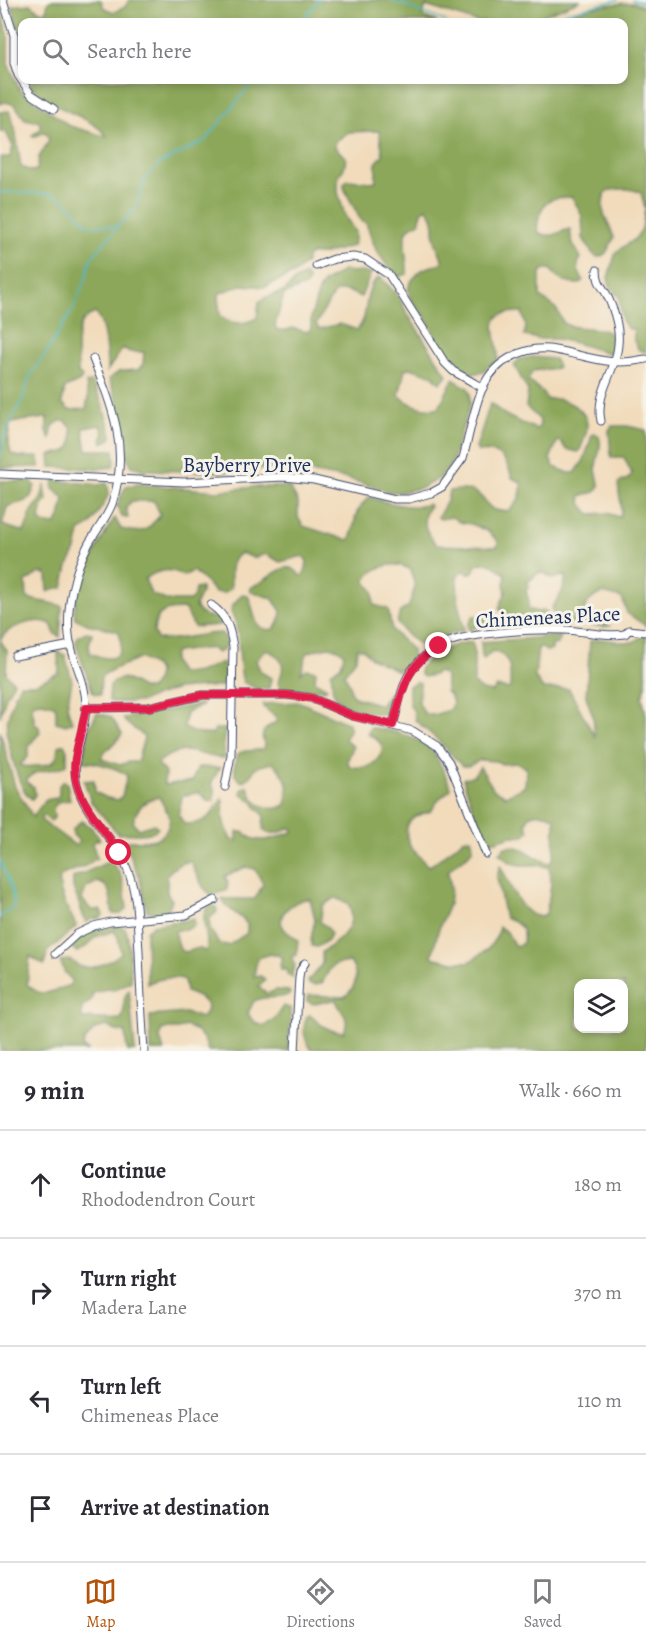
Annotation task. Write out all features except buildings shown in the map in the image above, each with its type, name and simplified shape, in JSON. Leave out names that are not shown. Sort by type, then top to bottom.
[{"type":"street","points":[[3,0],[14,35],[18,75]]},
{"type":"street","points":[[24,84],[31,93],[54,109]]},
{"type":"street","points":[[316,267],[331,260],[353,257],[365,259],[381,269],[398,287],[445,363],[453,371],[483,387],[499,365],[519,353],[533,349],[556,350],[598,361],[646,359]]},
{"type":"street","points":[[597,270],[599,284],[608,297],[616,321],[618,344],[599,404],[601,420]]},
{"type":"street","points":[[93,359],[119,435],[120,456],[118,478],[111,506],[82,556],[69,609],[69,635],[83,687],[86,708],[75,760],[78,788],[86,807],[112,842],[127,868],[134,894],[144,1051]]},
{"type":"street","name":"Bayberry Drive","points":[[0,474],[184,482],[284,477],[314,480],[395,499],[409,499],[431,493],[450,478],[463,458],[483,387]]},
{"type":"street","points":[[211,605],[223,613],[231,633],[233,647],[231,755],[225,787]]},
{"type":"street","name":"Chimeneas Place","points":[[393,725],[400,694],[411,672],[431,651],[446,642],[471,636],[530,631],[566,630],[615,635],[626,634],[629,630],[646,632]]},
{"type":"street","points":[[15,656],[71,645]]},
{"type":"street","points":[[86,708],[136,708],[193,696],[304,697],[320,701],[353,716],[393,725],[422,735],[443,753],[453,770],[486,854]]},
{"type":"street","points":[[55,954],[69,939],[84,930],[110,921],[137,921],[186,915],[215,900]]},
{"type":"street","points":[[295,1051],[299,977],[305,963]]},
{"type":"green space","points":[[53,0],[101,0],[104,8],[114,12],[125,7],[129,0],[581,0],[539,18],[464,18],[426,6],[422,16],[427,18],[18,18],[18,30],[12,6],[31,4],[46,13],[48,2]]},
{"type":"green space","points":[[634,3],[646,7],[646,352],[639,350],[634,341],[634,329],[628,329],[622,320],[619,296],[611,288],[608,278],[616,252],[635,239],[642,229],[645,209],[641,193],[624,189],[606,192],[603,211],[614,238],[602,256],[597,257],[592,253],[583,238],[582,216],[572,197],[548,201],[542,208],[538,221],[539,233],[545,235],[570,229],[572,242],[581,258],[578,269],[583,280],[580,284],[567,282],[560,279],[550,269],[544,269],[540,274],[540,297],[555,307],[567,325],[610,333],[611,354],[557,339],[524,336],[526,326],[522,312],[509,313],[500,315],[494,326],[498,360],[483,371],[473,374],[463,371],[449,358],[409,295],[410,284],[422,270],[442,263],[436,243],[434,223],[429,211],[426,208],[422,212],[419,223],[407,231],[405,244],[407,274],[396,278],[376,250],[366,223],[361,221],[344,188],[344,183],[348,180],[376,181],[376,163],[383,155],[379,131],[349,132],[336,141],[335,147],[346,158],[344,168],[338,177],[338,192],[345,216],[355,232],[355,242],[352,246],[324,254],[311,254],[307,257],[306,263],[295,273],[265,287],[241,285],[220,293],[218,298],[220,315],[228,321],[243,323],[257,318],[259,302],[285,291],[295,280],[305,275],[308,279],[307,285],[284,295],[275,325],[277,330],[292,328],[308,332],[311,328],[311,317],[319,289],[323,283],[343,271],[371,273],[361,297],[345,291],[334,293],[316,324],[319,329],[340,324],[357,330],[364,317],[370,288],[380,277],[398,296],[447,375],[440,383],[432,375],[410,368],[405,369],[399,395],[418,406],[439,407],[453,379],[468,388],[470,393],[470,405],[451,464],[440,478],[421,488],[389,492],[349,479],[281,467],[223,472],[144,470],[132,466],[127,457],[118,403],[109,379],[120,371],[138,370],[143,364],[144,352],[130,352],[123,348],[107,371],[103,332],[95,313],[87,317],[79,330],[78,373],[82,377],[80,381],[65,388],[62,403],[69,410],[86,409],[88,398],[86,383],[91,382],[100,398],[112,435],[111,439],[102,443],[101,439],[104,434],[101,425],[83,428],[87,450],[114,450],[113,467],[94,469],[51,467],[50,455],[68,451],[72,443],[72,429],[66,421],[60,421],[53,426],[50,439],[47,431],[47,417],[10,424],[8,441],[11,454],[20,457],[38,457],[39,467],[0,468],[0,157],[10,157],[13,147],[6,132],[0,131],[0,112],[9,111],[15,128],[21,167],[31,171],[37,170],[39,157],[49,138],[45,132],[33,137],[32,135],[40,129],[40,122],[25,119],[15,105],[6,102],[0,104],[0,10],[8,34],[8,64],[20,90],[70,126],[107,137],[89,122],[44,98],[30,84],[628,84],[628,18],[561,18],[572,13],[611,4]]},
{"type":"green space","points":[[533,357],[554,359],[558,366],[533,371],[528,380],[542,392],[547,400],[560,400],[573,405],[586,420],[586,432],[580,450],[578,452],[566,449],[560,441],[557,442],[550,459],[554,467],[575,473],[584,460],[592,435],[595,433],[599,437],[596,468],[599,488],[595,492],[580,496],[582,505],[590,514],[608,513],[620,516],[622,507],[619,482],[628,479],[632,474],[624,457],[611,457],[609,430],[612,426],[627,426],[646,430],[646,626],[627,613],[622,598],[603,593],[588,602],[585,613],[586,617],[611,626],[581,623],[556,624],[552,607],[562,593],[566,575],[553,579],[544,573],[538,573],[528,582],[529,586],[526,591],[529,601],[528,609],[539,612],[544,610],[548,613],[546,623],[538,624],[535,619],[529,618],[527,624],[499,627],[487,623],[469,630],[468,625],[473,616],[488,617],[502,624],[504,622],[504,614],[499,608],[506,592],[504,584],[506,575],[492,565],[480,563],[476,565],[473,572],[468,574],[464,570],[457,576],[458,603],[464,630],[444,636],[425,648],[408,636],[397,623],[400,612],[409,606],[415,587],[411,570],[399,565],[386,566],[374,571],[365,581],[373,591],[374,605],[388,609],[392,630],[412,650],[413,658],[406,667],[398,671],[371,658],[363,649],[357,648],[356,659],[344,674],[354,697],[381,705],[389,693],[392,694],[388,714],[365,712],[341,703],[333,691],[331,672],[341,666],[344,654],[336,648],[331,647],[307,653],[301,673],[307,669],[316,671],[315,681],[327,688],[324,690],[280,688],[278,682],[283,668],[282,663],[277,656],[267,650],[256,661],[261,672],[271,678],[269,688],[257,689],[243,682],[237,627],[231,612],[232,606],[242,594],[247,595],[257,623],[266,629],[274,629],[280,620],[281,611],[272,598],[252,592],[251,588],[282,569],[292,568],[300,576],[303,575],[307,561],[303,556],[280,562],[266,554],[254,558],[241,553],[232,563],[231,588],[224,593],[214,592],[193,571],[183,576],[174,571],[164,571],[154,573],[145,579],[151,594],[168,601],[190,601],[194,597],[195,589],[201,588],[195,606],[197,610],[202,615],[220,619],[222,623],[220,625],[194,627],[185,609],[167,610],[159,615],[154,632],[157,639],[165,640],[221,633],[226,638],[226,648],[217,653],[211,648],[177,652],[174,653],[173,661],[179,673],[198,672],[223,662],[225,674],[222,686],[177,689],[139,702],[111,702],[109,700],[110,685],[116,680],[124,678],[144,689],[150,689],[155,683],[158,671],[153,665],[140,658],[105,674],[101,677],[100,695],[93,693],[76,645],[77,637],[86,632],[92,633],[89,644],[90,653],[110,658],[118,655],[121,639],[118,631],[87,624],[75,618],[77,595],[81,582],[115,518],[121,529],[140,531],[147,529],[160,514],[154,501],[132,501],[126,507],[128,518],[122,517],[117,505],[126,486],[139,484],[218,491],[254,487],[289,487],[298,502],[298,517],[303,526],[347,540],[350,539],[357,513],[369,497],[407,506],[428,504],[430,506],[426,511],[425,526],[437,545],[497,547],[498,541],[487,531],[459,522],[452,517],[440,519],[438,517],[447,501],[449,491],[475,492],[491,508],[501,511],[508,511],[517,502],[521,482],[512,478],[508,466],[501,457],[491,452],[478,452],[476,448],[490,404],[512,419],[536,429],[539,428],[540,420],[526,407],[528,391],[514,365],[520,359]]},
{"type":"green space","points":[[54,480],[99,485],[107,483],[109,493],[105,502],[91,524],[80,532],[63,588],[56,588],[48,592],[47,574],[39,573],[26,582],[27,598],[62,606],[60,637],[55,634],[51,624],[31,622],[9,631],[0,640],[0,481],[30,481],[35,485],[28,499],[7,507],[2,525],[24,532],[32,511],[41,499],[45,485],[47,500],[43,504],[40,519],[43,523],[55,525],[60,518],[64,498],[53,489]]},
{"type":"green space","points":[[646,635],[646,686],[642,696],[646,715],[646,1051],[337,1051],[332,1047],[311,1049],[305,1033],[307,1016],[310,1015],[325,1027],[339,1032],[344,1032],[346,1022],[336,1000],[314,1004],[307,1001],[307,998],[309,995],[344,997],[352,989],[355,981],[355,972],[350,962],[334,965],[322,983],[309,984],[308,981],[322,964],[322,952],[346,932],[349,925],[351,911],[348,903],[335,898],[323,905],[320,922],[331,934],[328,940],[317,947],[312,946],[315,919],[310,899],[295,903],[283,915],[281,920],[283,928],[298,941],[296,955],[291,957],[295,966],[292,973],[293,978],[287,975],[287,970],[281,970],[280,963],[283,959],[278,955],[270,954],[257,958],[254,977],[261,976],[265,980],[258,986],[267,994],[276,990],[289,991],[290,994],[254,1001],[248,1013],[254,1022],[265,1026],[276,1017],[283,1006],[290,1008],[288,1051],[208,1051],[201,1036],[186,1026],[178,1029],[162,1029],[160,1038],[164,1051],[151,1051],[150,1016],[185,1013],[202,1018],[207,1008],[204,1001],[186,992],[184,980],[166,978],[147,984],[146,931],[153,925],[194,919],[195,924],[191,927],[175,932],[180,950],[185,952],[199,948],[206,952],[204,914],[206,909],[213,906],[216,907],[217,912],[209,919],[210,929],[219,944],[229,945],[247,933],[247,924],[227,907],[222,899],[255,899],[263,884],[255,869],[246,867],[225,876],[228,883],[226,891],[211,895],[203,887],[190,861],[177,866],[167,875],[167,893],[172,900],[167,912],[160,915],[147,911],[139,876],[123,841],[146,841],[159,838],[168,828],[170,818],[159,797],[154,798],[139,809],[133,822],[139,829],[154,824],[158,828],[145,834],[118,834],[91,802],[84,781],[94,780],[95,792],[118,800],[122,796],[127,776],[114,768],[83,760],[88,731],[97,713],[111,717],[122,734],[101,759],[120,765],[137,762],[144,738],[123,718],[202,704],[186,712],[184,727],[205,734],[213,734],[215,729],[226,729],[223,742],[225,758],[184,751],[168,756],[158,764],[165,773],[164,785],[192,781],[198,767],[220,768],[212,781],[215,790],[214,800],[207,801],[199,792],[182,796],[179,815],[184,824],[198,823],[211,815],[222,799],[223,819],[230,839],[237,841],[237,832],[243,832],[254,839],[264,840],[293,832],[290,828],[273,833],[263,829],[264,815],[241,793],[243,788],[248,786],[253,798],[262,806],[280,808],[286,805],[287,782],[273,763],[256,767],[250,777],[242,782],[235,775],[238,755],[245,751],[264,749],[263,734],[276,722],[276,717],[263,707],[263,704],[300,702],[349,724],[345,739],[353,747],[347,762],[351,767],[368,766],[374,763],[382,752],[382,746],[378,740],[368,734],[370,728],[400,734],[423,743],[439,761],[451,789],[439,799],[431,811],[416,816],[410,822],[407,836],[410,846],[425,864],[430,866],[463,839],[471,838],[473,844],[469,854],[448,872],[451,888],[449,904],[438,931],[432,956],[454,962],[469,962],[488,949],[497,936],[499,927],[507,932],[514,945],[518,946],[523,943],[523,932],[520,926],[505,918],[497,877],[500,866],[524,908],[530,914],[538,916],[546,914],[551,885],[549,868],[518,865],[500,853],[505,847],[512,846],[551,863],[554,856],[555,818],[542,814],[529,816],[526,824],[529,831],[523,836],[511,836],[493,842],[479,822],[463,779],[474,775],[480,767],[494,790],[506,796],[525,786],[526,768],[518,763],[502,764],[496,761],[480,760],[469,766],[462,766],[415,720],[409,703],[409,686],[420,683],[419,703],[425,714],[434,715],[449,710],[453,703],[446,691],[446,678],[443,674],[438,672],[424,677],[420,674],[420,668],[436,654],[450,647],[472,642],[474,684],[481,690],[492,692],[497,687],[508,689],[510,687],[510,669],[506,659],[498,653],[492,651],[484,659],[481,642],[561,636],[558,644],[552,645],[552,650],[546,651],[541,647],[538,648],[535,677],[543,689],[569,689],[595,737],[593,717],[586,696],[590,641],[600,639],[635,641]]},
{"type":"green space","points":[[0,640],[7,651],[6,674],[14,682],[6,696],[0,717]]},
{"type":"green space","points":[[58,652],[65,655],[72,681],[67,706],[72,722],[66,725],[56,722],[54,705],[34,703],[32,708],[35,724],[39,727],[40,733],[30,746],[28,757],[20,765],[27,767],[52,763],[55,761],[59,746],[64,744],[67,750],[67,764],[57,769],[34,773],[30,777],[26,782],[34,787],[35,795],[32,799],[23,788],[15,768],[6,731],[8,719],[20,684],[35,684],[59,673]]},
{"type":"green space","points":[[0,731],[15,787],[33,817],[45,800],[57,798],[59,785],[64,781],[67,783],[70,800],[58,802],[53,808],[54,818],[50,821],[43,815],[42,821],[76,846],[79,841],[73,835],[73,829],[81,821],[91,827],[100,839],[92,843],[97,858],[60,877],[62,896],[76,927],[48,951],[44,965],[30,956],[27,984],[42,993],[70,985],[72,980],[65,973],[60,961],[69,960],[87,968],[108,962],[121,953],[118,937],[114,931],[95,937],[77,952],[72,948],[76,942],[95,930],[111,927],[125,928],[129,945],[131,981],[114,990],[107,989],[93,993],[91,1001],[82,1007],[82,1019],[121,1019],[125,997],[129,990],[135,1051],[128,1051],[125,1032],[116,1031],[107,1026],[95,1029],[84,1042],[83,1048],[89,1051],[0,1051]]},
{"type":"green space","points":[[108,862],[120,874],[127,908],[121,914],[113,914],[108,890],[97,882],[86,888],[82,899],[91,910],[100,910],[103,915],[101,918],[91,919],[86,923],[73,887],[73,878]]},
{"type":"waterway","points":[[303,18],[319,0]]},
{"type":"waterway","points":[[391,0],[437,18]]},
{"type":"waterway","points":[[555,18],[567,12],[618,0]]},
{"type":"waterway","points":[[632,0],[646,3]]},
{"type":"waterway","points":[[0,192],[51,194],[64,200],[88,225],[118,226],[135,209],[145,179],[159,164],[206,140],[251,84]]},
{"type":"waterway","points":[[0,457],[6,430],[22,401],[30,375],[73,309],[87,276],[90,260],[118,226]]},
{"type":"waterway","points":[[0,859],[11,888],[14,908],[0,916]]},
{"type":"route","points":[[119,853],[86,807],[76,782],[75,760],[86,708],[149,707],[202,695],[287,695],[311,698],[353,716],[393,725],[400,694],[407,677],[419,661],[439,646]]}]
